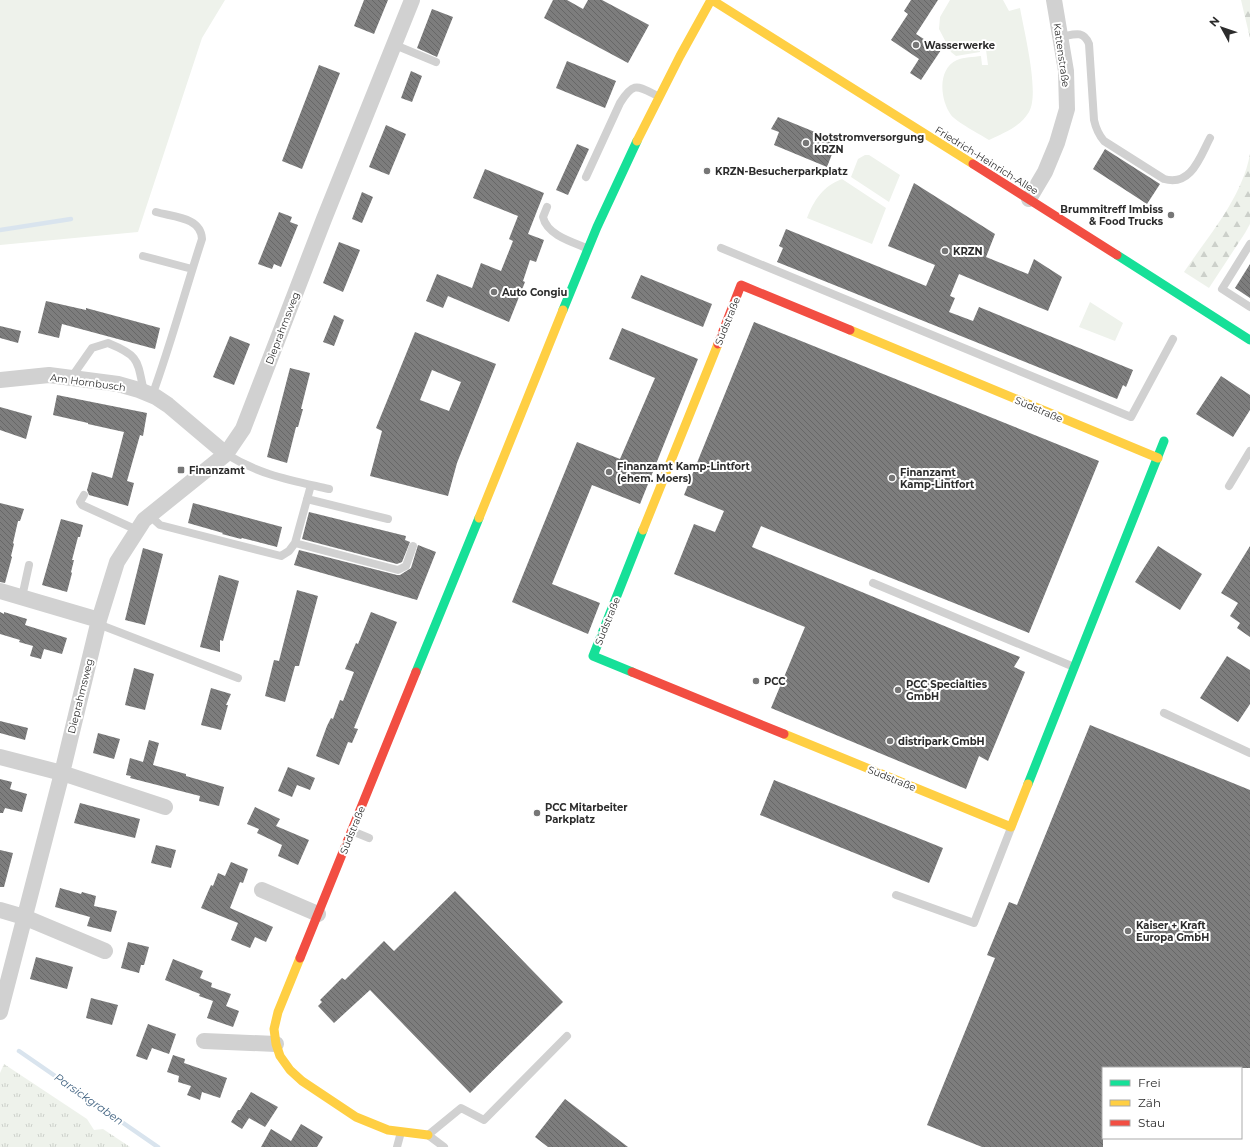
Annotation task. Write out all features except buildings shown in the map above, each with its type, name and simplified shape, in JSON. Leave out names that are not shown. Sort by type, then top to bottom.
[{"type":"street","name":"Dieprahmsweg","points":[[0,1012],[62,773],[98,622],[117,562],[144,520],[226,454],[242,429],[412,0]]},
{"type":"street","name":"Südstraße","points":[[428,1135],[388,1130],[356,1116],[302,1081],[290,1070],[280,1056],[276,1044],[274,1029],[278,1012],[588,248],[636,141],[711,0]]},
{"type":"street","name":"Friedrich-Heinrich-Allee","points":[[711,0],[1029,199],[1250,340]]},
{"type":"street","name":"Kattenstraße","points":[[1029,199],[1048,164],[1057,143],[1068,109],[1066,71],[1054,0]]},
{"type":"street","name":"Südstraße","points":[[1011,826],[593,656],[741,285],[1158,458]]},
{"type":"street","name":"Am Hornbusch","points":[[0,380],[49,375],[118,384],[148,394],[168,405],[226,454]]},
{"type":"street","points":[[1011,826],[1164,442]]},
{"type":"street","points":[[0,591],[98,622]]},
{"type":"street","points":[[0,757],[62,773],[165,806]]},
{"type":"street","points":[[262,890],[318,914]]},
{"type":"street","points":[[0,910],[24,916],[105,951]]},
{"type":"street","points":[[204,1041],[276,1044]]},
{"type":"lane","points":[[1060,38],[1080,34],[1085,36],[1087,39],[1089,44],[1094,120],[1099,135],[1104,141],[1164,179],[1172,181],[1187,176],[1194,169],[1210,138]]},
{"type":"lane","points":[[395,45],[436,62]]},
{"type":"lane","points":[[586,177],[620,103],[627,92],[634,87],[638,87],[659,96]]},
{"type":"lane","points":[[546,207],[543,217],[547,227],[570,242],[588,248]]},
{"type":"lane","points":[[148,394],[168,352],[202,239],[202,233],[193,222],[156,212]]},
{"type":"lane","points":[[1250,244],[1222,289],[1250,307]]},
{"type":"lane","points":[[721,248],[1131,417],[1173,339]]},
{"type":"lane","points":[[143,256],[192,269]]},
{"type":"lane","points":[[71,378],[92,348],[108,343],[127,351],[137,362],[148,394]]},
{"type":"lane","points":[[1229,486],[1250,451]]},
{"type":"lane","points":[[226,454],[242,464],[268,475],[329,489]]},
{"type":"lane","points":[[150,515],[160,525],[281,556],[289,551],[295,543],[310,485]]},
{"type":"lane","points":[[84,495],[80,502],[82,505],[137,530]]},
{"type":"lane","points":[[307,499],[388,519]]},
{"type":"lane","points":[[295,543],[398,570],[406,566],[413,546]]},
{"type":"lane","points":[[22,597],[29,565]]},
{"type":"lane","points":[[872,584],[1075,668]]},
{"type":"lane","points":[[98,622],[238,678]]},
{"type":"lane","points":[[1164,713],[1250,753]]},
{"type":"lane","points":[[896,895],[974,923],[1011,826]]},
{"type":"lane","points":[[351,831],[369,838]]},
{"type":"lane","points":[[444,1147],[428,1135],[461,1108],[484,1120],[567,1036]]},
{"type":"lane","points":[[397,1147],[401,1131]]},
{"type":"green space","points":[[0,0],[225,0],[202,38],[138,232],[0,245]]},
{"type":"green space","points":[[950,0],[1003,0],[1009,11],[1020,8],[1028,46],[1032,77],[1032,103],[1029,112],[1021,122],[989,140],[953,118],[944,101],[942,85],[943,77],[951,64],[960,59],[981,56],[982,65],[988,65],[985,42],[979,43],[980,52],[956,56],[951,52],[939,29],[940,17]]},
{"type":"green space","points":[[1241,0],[1250,0],[1250,38]]},
{"type":"green space","points":[[1250,154],[1250,224],[1209,288],[1184,272],[1214,230],[1232,201],[1240,186]]},
{"type":"green space","points":[[865,155],[869,155],[900,175],[889,202],[851,177],[858,159]]},
{"type":"green space","points":[[842,179],[886,208],[872,244],[807,218],[820,194],[835,182]]},
{"type":"green space","points":[[1090,302],[1123,323],[1115,341],[1079,327]]},
{"type":"green space","points":[[4,1064],[87,1119],[94,1130],[103,1129],[130,1147],[0,1147],[0,1073]]},
{"type":"waterway","points":[[0,230],[71,219]]},
{"type":"waterway","name":"Parsickgraben","points":[[19,1051],[158,1147]]},
{"type":"traffic: fast","points":[[563,310],[597,227],[637,141]]},
{"type":"traffic: fast","points":[[1117,255],[1250,340]]},
{"type":"traffic: fast","points":[[1028,784],[1164,441]]},
{"type":"traffic: fast","points":[[416,672],[479,518]]},
{"type":"traffic: fast","points":[[632,672],[593,656],[643,530]]},
{"type":"traffic: slow","points":[[637,141],[680,56],[711,0]]},
{"type":"traffic: slow","points":[[712,0],[973,164]]},
{"type":"traffic: slow","points":[[479,518],[563,310]]},
{"type":"traffic: slow","points":[[850,330],[1158,458]]},
{"type":"traffic: slow","points":[[643,530],[718,344]]},
{"type":"traffic: slow","points":[[784,734],[1011,827],[1028,784]]},
{"type":"traffic: slow","points":[[300,958],[278,1012],[274,1029],[276,1044],[280,1056],[290,1070],[302,1081],[356,1117],[388,1130],[428,1135]]},
{"type":"traffic: jam","points":[[973,164],[1117,255]]},
{"type":"traffic: jam","points":[[718,344],[741,285],[850,330]]},
{"type":"traffic: jam","points":[[300,958],[416,672]]},
{"type":"traffic: jam","points":[[632,672],[784,734]]},
{"type":"place","name":"Wasserwerke","points":[[916,45]]},
{"type":"place","name":"Notstromversorgung KRZN","points":[[806,143]]},
{"type":"place","name":"KRZN-Besucherparkplatz","points":[[707,171]]},
{"type":"place","name":"Brummitreff Imbiss & Food Trucks","points":[[1171,215]]},
{"type":"place","name":"KRZN","points":[[945,251]]},
{"type":"place","name":"Auto Congiu","points":[[494,292]]},
{"type":"place","name":"Finanzamt","points":[[181,470]]},
{"type":"place","name":"Finanzamt Kamp-Lintfort (ehem. Moers)","points":[[609,472]]},
{"type":"place","name":"Finanzamt Kamp-Lintfort","points":[[892,478]]},
{"type":"place","name":"PCC","points":[[756,681]]},
{"type":"place","name":"PCC Specialties GmbH","points":[[898,690]]},
{"type":"place","name":"distripark GmbH","points":[[890,741]]},
{"type":"place","name":"PCC Mitarbeiter Parkplatz","points":[[537,813]]},
{"type":"place","name":"Kaiser + Kraft Europa GmbH","points":[[1128,931]]}]
